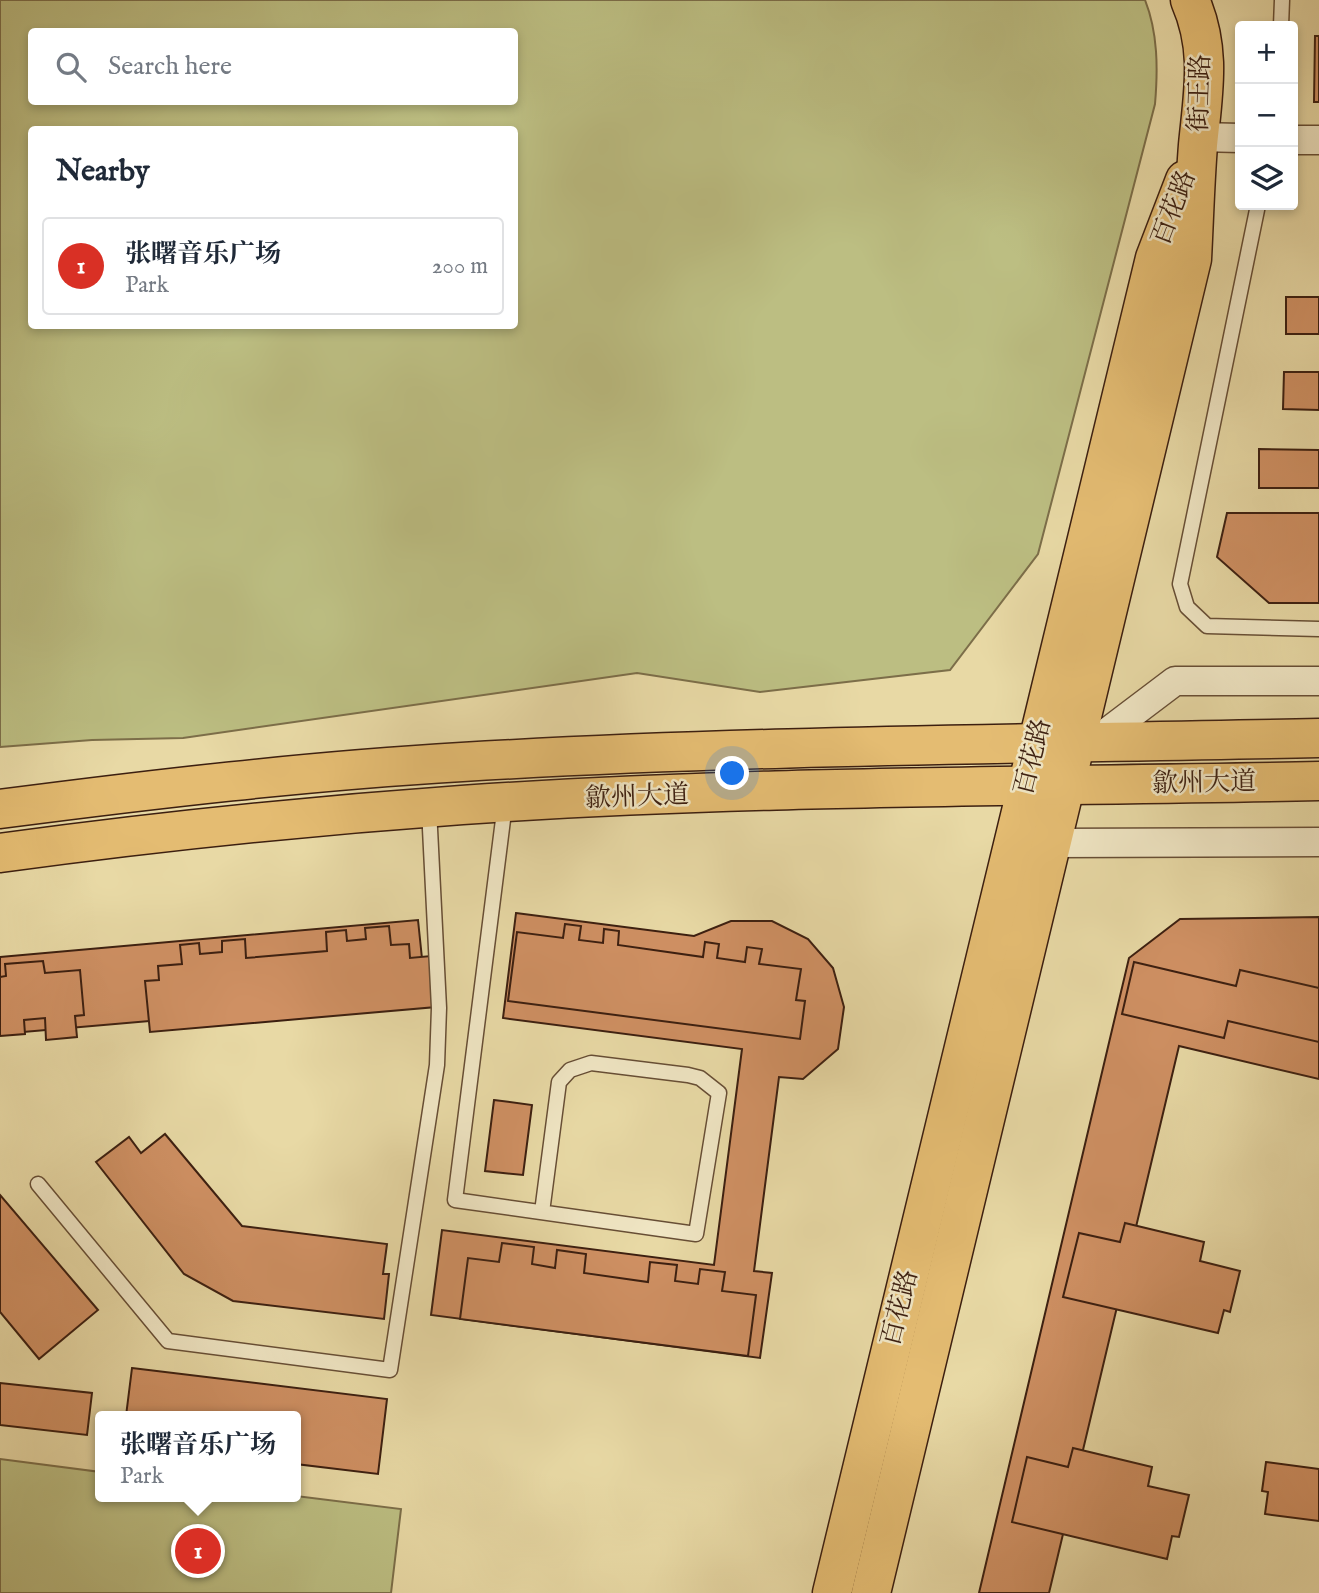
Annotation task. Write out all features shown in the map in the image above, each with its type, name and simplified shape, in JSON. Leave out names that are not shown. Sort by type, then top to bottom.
[{"type":"main road","name":"街王路","points":[[1190,0],[1202,38],[1206,72],[1199,141]]},
{"type":"main road","name":"百花路","points":[[871,1593],[1066,786],[1085,743],[1192,259],[1199,141]]},
{"type":"main road","name":"百花路","points":[[832,1593],[1155,258],[1199,141]]},
{"type":"main road","name":"歙州大道","points":[[0,809],[281,776],[473,761],[639,753],[1319,738]]},
{"type":"main road","name":"歙州大道","points":[[0,853],[245,823],[505,803],[641,796],[1319,781]]},
{"type":"street","points":[[1199,141],[1235,138]]},
{"type":"street","points":[[1298,140],[1319,140]]},
{"type":"street","points":[[1085,743],[1175,681],[1319,681]]},
{"type":"street","points":[[1052,844],[1319,842]]},
{"type":"lane","points":[[1281,21],[1282,0]]},
{"type":"lane","points":[[1257,210],[1180,584],[1187,607],[1207,626],[1319,629]]},
{"type":"lane","points":[[505,803],[455,1200],[696,1234],[719,1093],[700,1078],[688,1074],[591,1063],[570,1070],[559,1082],[542,1212]]},
{"type":"lane","points":[[38,1184],[168,1341],[390,1370],[437,1065],[439,1008],[429,808]]},
{"type":"green space","points":[[0,0],[1145,0],[1156,51],[1155,104],[1038,554],[950,670],[760,692],[637,673],[183,738],[92,740],[0,747]]},
{"type":"green space","points":[[0,1459],[95,1471],[95,1502],[301,1502],[301,1497],[401,1509],[391,1593],[0,1593]]},
{"type":"building","points":[[1315,36],[1319,36],[1319,102],[1314,102]]},
{"type":"building","points":[[1286,297],[1319,297],[1319,334],[1286,334]]},
{"type":"building","points":[[1284,372],[1319,372],[1319,410],[1283,409]]},
{"type":"building","points":[[1259,449],[1319,450],[1319,488],[1259,488]]},
{"type":"building","points":[[1227,513],[1319,513],[1319,603],[1269,603],[1217,557]]},
{"type":"building","points":[[516,913],[694,936],[731,921],[772,921],[808,939],[833,968],[844,1007],[838,1049],[803,1079],[779,1077],[754,1271],[772,1273],[760,1358],[431,1315],[442,1230],[714,1265],[742,1049],[503,1018]]},
{"type":"building","points":[[1319,917],[1319,1079],[1179,1046],[1049,1593],[979,1593],[1129,958],[1180,919]]},
{"type":"building","points":[[418,920],[426,997],[0,1034],[0,957]]},
{"type":"building","points":[[565,924],[581,926],[579,940],[603,943],[604,929],[619,931],[618,945],[703,957],[705,942],[719,944],[717,958],[745,962],[747,947],[762,949],[759,964],[801,969],[796,1000],[805,1001],[800,1039],[508,1001],[517,932],[563,938]]},
{"type":"building","points":[[389,926],[391,945],[409,944],[410,958],[431,956],[436,1007],[150,1032],[145,981],[159,980],[158,966],[182,964],[180,945],[199,943],[200,954],[222,952],[222,941],[245,939],[246,958],[327,951],[326,932],[346,930],[347,941],[366,939],[365,928]]},
{"type":"building","points":[[43,961],[45,973],[80,970],[84,1015],[75,1016],[77,1037],[46,1040],[45,1018],[24,1020],[25,1034],[0,1036],[0,977],[6,976],[5,964]]},
{"type":"building","points":[[1134,962],[1236,986],[1240,970],[1319,988],[1319,1042],[1228,1021],[1224,1038],[1122,1014]]},
{"type":"building","points":[[494,1100],[532,1105],[523,1175],[485,1171]]},
{"type":"building","points":[[165,1134],[242,1226],[387,1244],[383,1274],[389,1274],[384,1319],[233,1301],[184,1274],[96,1162],[129,1137],[141,1153]]},
{"type":"building","points":[[0,1195],[98,1310],[39,1359],[0,1312]]},
{"type":"building","points":[[1125,1223],[1204,1242],[1200,1261],[1240,1271],[1230,1312],[1224,1310],[1218,1333],[1063,1297],[1079,1233],[1120,1242]]},
{"type":"building","points":[[502,1243],[534,1247],[532,1264],[555,1268],[557,1250],[586,1254],[584,1273],[648,1282],[650,1262],[677,1265],[675,1281],[698,1284],[700,1269],[725,1272],[722,1291],[756,1295],[748,1356],[460,1319],[468,1258],[499,1262]]},
{"type":"building","points":[[132,1368],[387,1399],[378,1474],[301,1465],[301,1411],[127,1411]]},
{"type":"building","points":[[0,1383],[92,1393],[87,1435],[0,1425]]},
{"type":"building","points":[[1073,1448],[1152,1467],[1148,1486],[1189,1495],[1179,1537],[1172,1536],[1167,1559],[1012,1522],[1027,1457],[1068,1467]]},
{"type":"building","points":[[1266,1462],[1319,1469],[1319,1521],[1265,1514],[1268,1492],[1262,1491]]},
{"type":"place","name":"张曙音乐广场","points":[[198,1551]]}]
